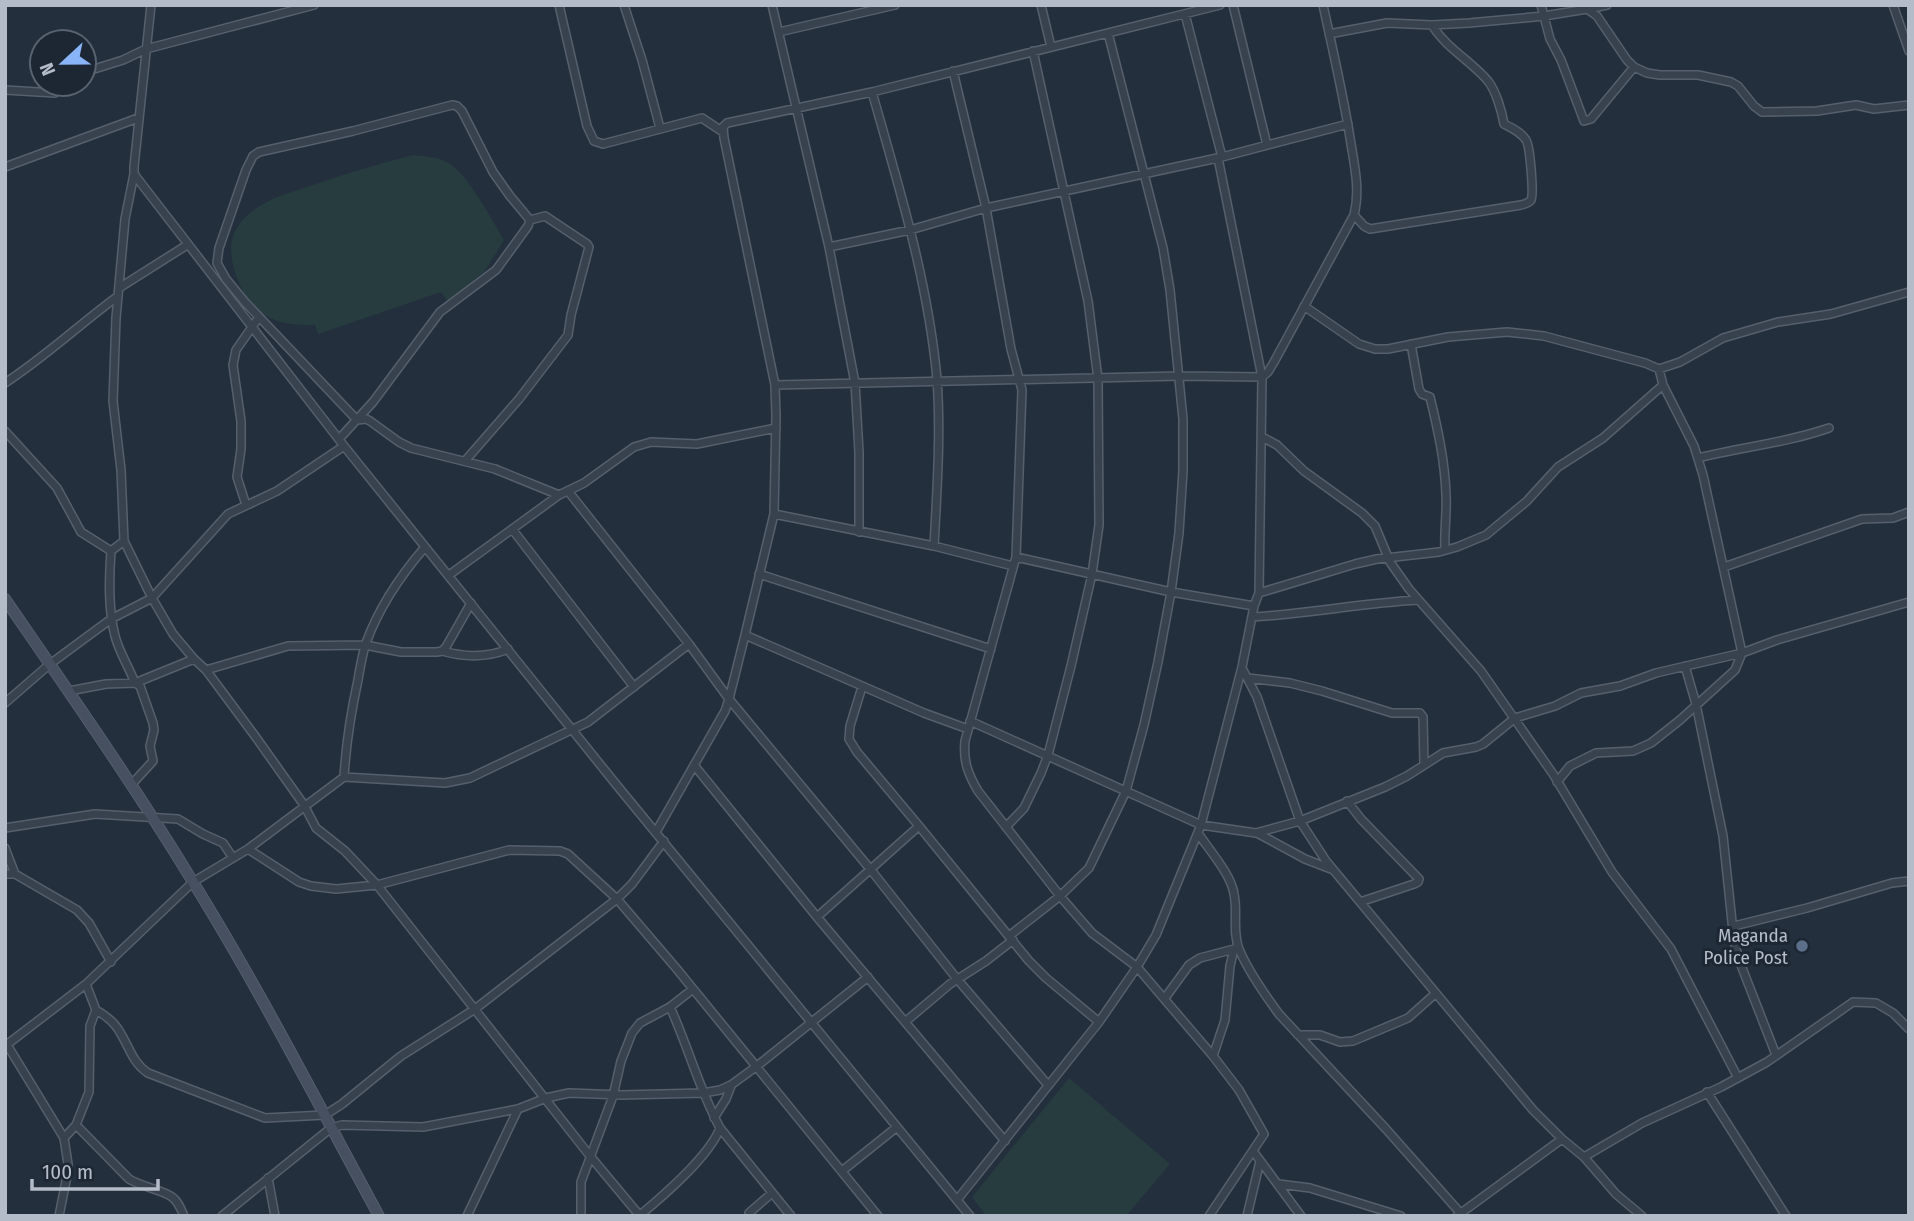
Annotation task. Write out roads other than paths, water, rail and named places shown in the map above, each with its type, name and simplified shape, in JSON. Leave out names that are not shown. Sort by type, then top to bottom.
[{"type":"street","points":[[151,5],[134,173],[125,219],[113,401],[121,470],[124,541],[152,598],[173,634],[206,670],[304,805],[316,828],[345,851],[377,885],[640,1216],[682,1178],[715,1139],[720,1128]]},
{"type":"street","points":[[98,68],[146,49],[314,5]]},
{"type":"street","points":[[559,5],[587,126],[592,138],[598,143],[603,144],[702,118],[723,132]]},
{"type":"street","points":[[624,5],[660,128]]},
{"type":"street","points":[[772,5],[829,247],[855,383],[859,452],[859,531]]},
{"type":"street","points":[[779,32],[895,5]]},
{"type":"street","points":[[1041,5],[1051,47]]},
{"type":"street","points":[[656,832],[719,725],[729,699],[774,514],[775,385],[723,127],[727,123],[872,92],[1220,5]]},
{"type":"street","points":[[1233,5],[1267,145]]},
{"type":"street","points":[[775,385],[1180,376],[1262,377],[1268,372],[1354,215],[1357,191],[1348,124],[1323,5]]},
{"type":"street","points":[[1541,5],[1550,39],[1561,60],[1584,121],[1591,119],[1634,67]]},
{"type":"street","points":[[1329,34],[1387,23],[1432,25],[1544,16],[1607,5]]},
{"type":"street","points":[[1893,5],[1909,51]]},
{"type":"street","points":[[1587,9],[1597,16],[1634,67],[1647,73],[1698,75],[1731,82],[1762,112],[1856,105],[1874,109],[1909,105]]},
{"type":"street","points":[[957,1199],[1099,1022],[1138,967],[1156,935],[1199,829],[1259,593],[1262,377],[1220,158],[1185,14]]},
{"type":"street","points":[[1354,215],[1370,229],[1478,210],[1511,207],[1530,201],[1532,187],[1528,141],[1519,131],[1504,124],[1502,112],[1489,83],[1441,39],[1432,25]]},
{"type":"street","points":[[905,1022],[957,979],[986,961],[1089,868],[1126,791],[1144,725],[1171,592],[1179,533],[1183,419],[1175,323],[1167,269],[1108,33]]},
{"type":"street","points":[[1006,827],[1024,808],[1048,755],[1092,574],[1099,525],[1098,379],[1088,301],[1033,51]]},
{"type":"street","points":[[953,71],[986,208],[1022,390],[1016,557],[969,724],[964,752],[965,765],[970,778],[1059,896],[1093,933],[1138,967],[1213,1056],[1239,1090],[1264,1134],[1209,1216]]},
{"type":"street","points":[[5,89],[28,91]]},
{"type":"street","points":[[872,92],[924,290],[937,382],[938,464],[934,545]]},
{"type":"street","points":[[530,220],[493,172],[462,111],[452,105],[259,152],[253,156],[219,248],[218,262],[226,279],[259,317],[357,419],[370,421],[411,448],[495,469],[559,495]]},
{"type":"street","points":[[5,167],[138,118]]},
{"type":"street","points":[[829,247],[910,230],[986,208],[1220,158],[1348,124]]},
{"type":"street","points":[[134,173],[187,245],[425,547],[970,1216]]},
{"type":"street","points":[[465,461],[519,399],[568,335],[589,247],[545,216],[530,220]]},
{"type":"street","points":[[5,703],[50,664],[111,619],[152,598],[228,514],[277,491],[342,443],[357,419],[373,402],[440,312],[496,270],[530,220]]},
{"type":"street","points":[[5,383],[35,364],[119,292],[187,245]]},
{"type":"street","points":[[1304,306],[1359,344],[1374,349],[1460,336],[1524,333],[1621,356],[1659,369],[1680,362],[1723,338],[1778,322],[1830,314],[1909,292]]},
{"type":"street","points":[[246,505],[237,477],[242,421],[233,365],[236,350],[259,317]]},
{"type":"street","points":[[1411,344],[1419,388],[1422,394],[1430,397],[1443,454],[1445,550]]},
{"type":"street","points":[[1557,782],[1570,766],[1596,753],[1633,751],[1651,743],[1735,670],[1742,653],[1703,475],[1694,446],[1663,385],[1659,369]]},
{"type":"street","points":[[1259,593],[1355,565],[1445,550],[1474,541],[1492,531],[1527,501],[1558,467],[1603,438],[1663,385]]},
{"type":"street","points":[[449,575],[559,495],[584,483],[627,450],[644,443],[697,444],[776,428]]},
{"type":"street","points":[[1698,458],[1790,440],[1829,428]]},
{"type":"street","points":[[5,431],[57,488],[81,532],[111,551]]},
{"type":"street","points":[[1262,437],[1277,445],[1304,471],[1368,518],[1377,531],[1390,562],[1418,600],[1465,652],[1515,718],[1612,872],[1671,949],[1738,1078]]},
{"type":"street","points":[[568,491],[729,699],[957,979],[1048,1085]]},
{"type":"street","points":[[1724,567],[1862,519],[1893,518],[1909,512]]},
{"type":"street","points":[[774,514],[934,545],[1013,566]]},
{"type":"street","points":[[512,528],[634,687]]},
{"type":"street","points":[[124,541],[111,551],[111,619],[116,638],[139,686],[154,730],[150,746],[153,761],[131,785]]},
{"type":"street","points":[[344,777],[346,749],[365,645],[390,593],[425,547]]},
{"type":"street","points":[[1016,557],[1171,592],[1254,606]]},
{"type":"street","points":[[759,574],[991,649]]},
{"type":"street","points":[[5,598],[193,882],[264,1003],[379,1216]]},
{"type":"street","points":[[1252,617],[1418,600]]},
{"type":"street","points":[[745,635],[924,713],[969,724],[1048,755],[1199,829],[1256,833],[1300,821],[1395,782],[1443,753],[1483,744],[1515,718],[1555,706],[1581,692],[1620,686],[1656,673],[1742,653],[1777,639],[1909,602]]},
{"type":"street","points":[[442,651],[471,603]]},
{"type":"street","points":[[59,1216],[68,1164],[65,1138],[6,1045],[86,984],[193,882],[248,849],[344,777],[453,782],[470,778],[573,730],[600,714],[689,644]]},
{"type":"street","points":[[206,670],[288,646],[365,645],[401,652],[442,651],[482,656],[508,649]]},
{"type":"street","points":[[69,691],[96,685],[135,682],[194,659]]},
{"type":"street","points":[[1685,666],[1696,704],[1723,836],[1734,941],[1739,961],[1776,1055]]},
{"type":"street","points":[[1242,667],[1256,697],[1300,821],[1333,870],[1533,1110],[1584,1157],[1637,1215]]},
{"type":"street","points":[[1248,678],[1290,683],[1392,713],[1420,713],[1423,717],[1424,765]]},
{"type":"street","points":[[862,687],[850,726],[849,739],[857,752],[1038,970],[1099,1022]]},
{"type":"street","points":[[694,765],[1005,1141]]},
{"type":"street","points":[[1347,801],[1419,879],[1414,884],[1360,902]]},
{"type":"street","points":[[5,828],[95,814],[178,818],[223,843],[233,858]]},
{"type":"street","points":[[817,916],[919,826]]},
{"type":"street","points":[[1199,829],[1235,895],[1237,949],[1230,966],[1225,1020],[1213,1056]]},
{"type":"street","points":[[1256,833],[1333,870]]},
{"type":"street","points":[[86,984],[96,1010],[114,1023],[133,1059],[148,1073],[265,1118],[325,1115],[401,1056],[475,1009],[617,899],[632,884],[664,841]]},
{"type":"street","points":[[5,848],[15,874]]},
{"type":"street","points":[[248,849],[299,882],[336,890],[377,885],[509,850],[560,851],[568,854],[617,899],[878,1216]]},
{"type":"street","points":[[5,874],[15,874],[77,910],[89,923],[111,962]]},
{"type":"street","points":[[1734,926],[1892,883],[1909,881]]},
{"type":"street","points":[[1165,998],[1189,965],[1200,958],[1237,949]]},
{"type":"street","points":[[1237,949],[1279,1014],[1460,1215],[1562,1139]]},
{"type":"street","points":[[222,1216],[331,1128],[354,1124],[424,1127],[576,1093],[613,1096],[720,1090],[732,1085],[757,1066],[868,977]]},
{"type":"street","points":[[581,1216],[581,1182],[635,1027],[670,1007],[693,989]]},
{"type":"street","points":[[1298,1035],[1320,1035],[1340,1042],[1353,1041],[1408,1018],[1436,993]]},
{"type":"street","points":[[1584,1157],[1642,1123],[1738,1078],[1853,1002],[1876,1003],[1893,1013],[1909,1029]]},
{"type":"street","points":[[670,1007],[714,1118],[791,1216]]},
{"type":"street","points":[[65,1138],[76,1125],[89,1092],[90,1026],[96,1010]]},
{"type":"street","points":[[714,1118],[732,1085]]},
{"type":"street","points":[[1707,1092],[1786,1216]]},
{"type":"street","points":[[467,1216],[518,1108]]},
{"type":"street","points":[[76,1125],[130,1179],[138,1185],[169,1195],[177,1202],[184,1216]]},
{"type":"street","points":[[842,1171],[897,1127]]},
{"type":"street","points":[[1253,1151],[1301,1216]]},
{"type":"street","points":[[1247,1216],[1260,1161]]},
{"type":"street","points":[[268,1178],[275,1216]]},
{"type":"street","points":[[1279,1184],[1311,1188],[1401,1216]]},
{"type":"street","points":[[749,1216],[749,1213],[772,1193]]},
{"type":"place","name":"Maganda Police Post","points":[[1802,946]]}]
